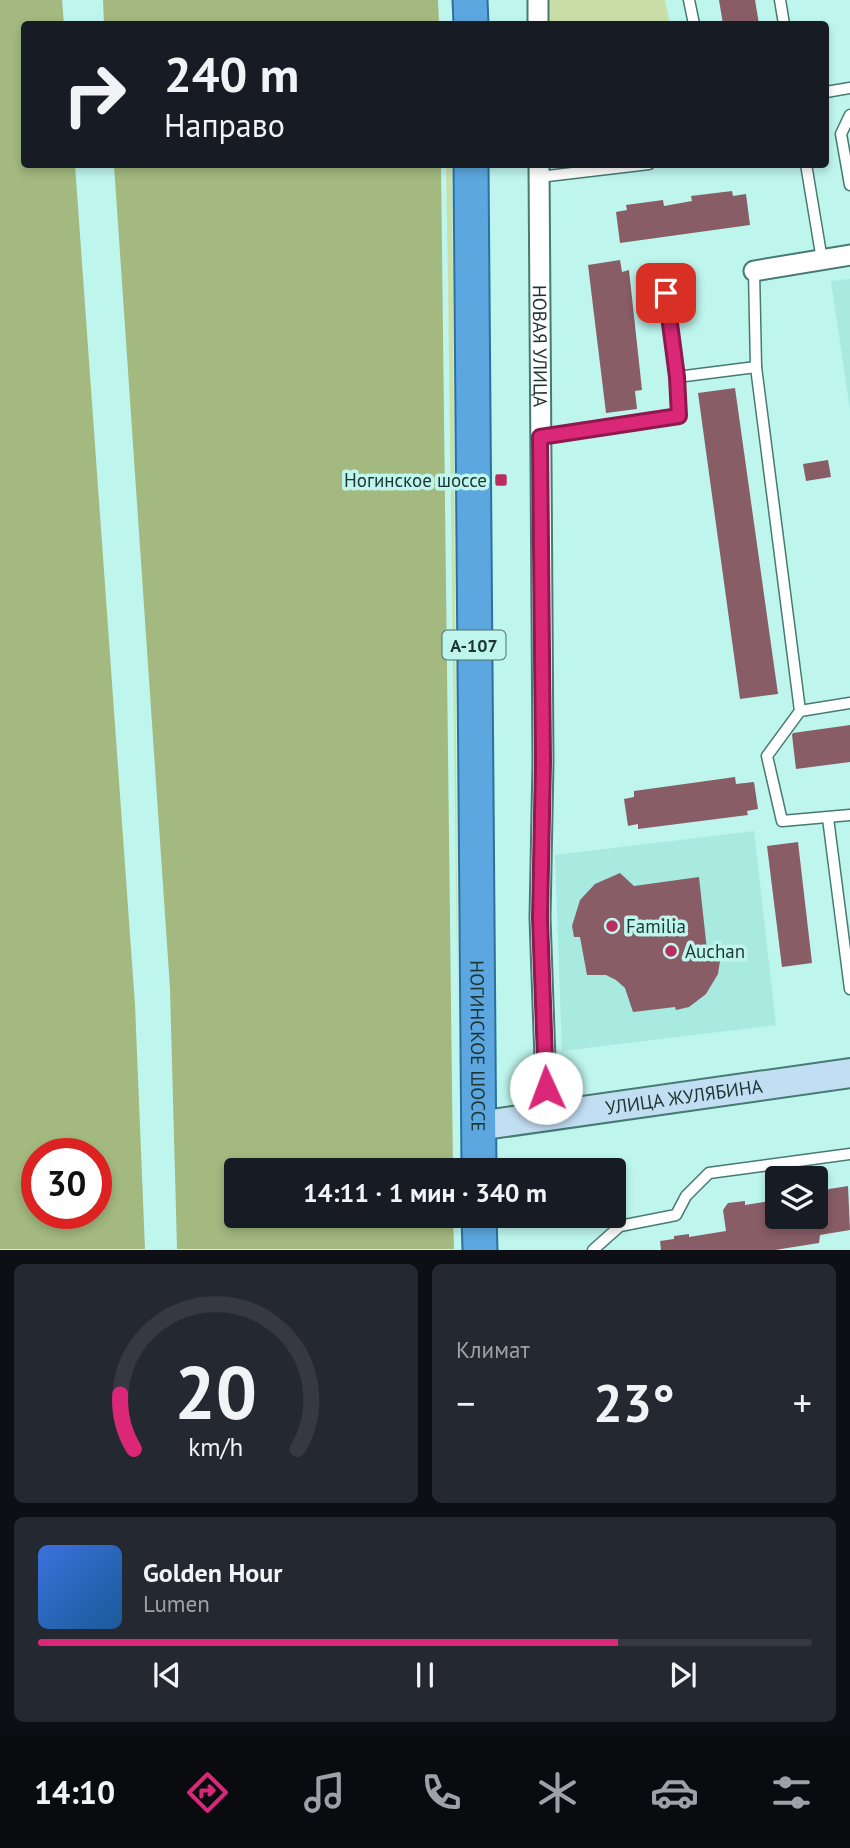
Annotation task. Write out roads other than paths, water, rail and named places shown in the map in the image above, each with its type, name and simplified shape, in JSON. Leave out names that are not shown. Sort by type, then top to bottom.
[{"type":"highway","points":[[470,0],[471,21]]},
{"type":"highway","name":"НОГИНСКОЕ ШОССЕ","points":[[471,168],[479,1158]]},
{"type":"highway","points":[[480,1228],[480,1250]]},
{"type":"main road","name":"УЛИЦА ЖУЛЯБИНА","points":[[478,1126],[850,1073]]},
{"type":"street","points":[[538,0],[538,21]]},
{"type":"street","name":"НОВАЯ УЛИЦА","points":[[539,171],[543,749],[540,918],[547,1116]]},
{"type":"street","points":[[754,271],[850,255]]},
{"type":"lane","points":[[690,0],[694,21]]},
{"type":"lane","points":[[780,0],[784,21]]},
{"type":"lane","points":[[829,92],[850,88]]},
{"type":"lane","points":[[850,116],[841,134],[850,185]]},
{"type":"lane","points":[[539,171],[586,168]]},
{"type":"lane","points":[[807,168],[822,260]]},
{"type":"lane","points":[[754,271],[756,367],[800,710],[766,757],[782,821],[850,815]]},
{"type":"lane","points":[[540,437],[679,416],[677,377],[666,293]]},
{"type":"lane","points":[[677,377],[756,367]]},
{"type":"lane","points":[[800,710],[850,703]]},
{"type":"lane","points":[[828,818],[850,989]]},
{"type":"lane","points":[[593,1250],[620,1226],[676,1215],[686,1196],[709,1173],[850,1154]]},
{"type":"place","name":"Ногинское шоссе","points":[[501,480]]},
{"type":"place","name":"Familia","points":[[612,926]]},
{"type":"place","name":"Auchan","points":[[671,951]]}]
